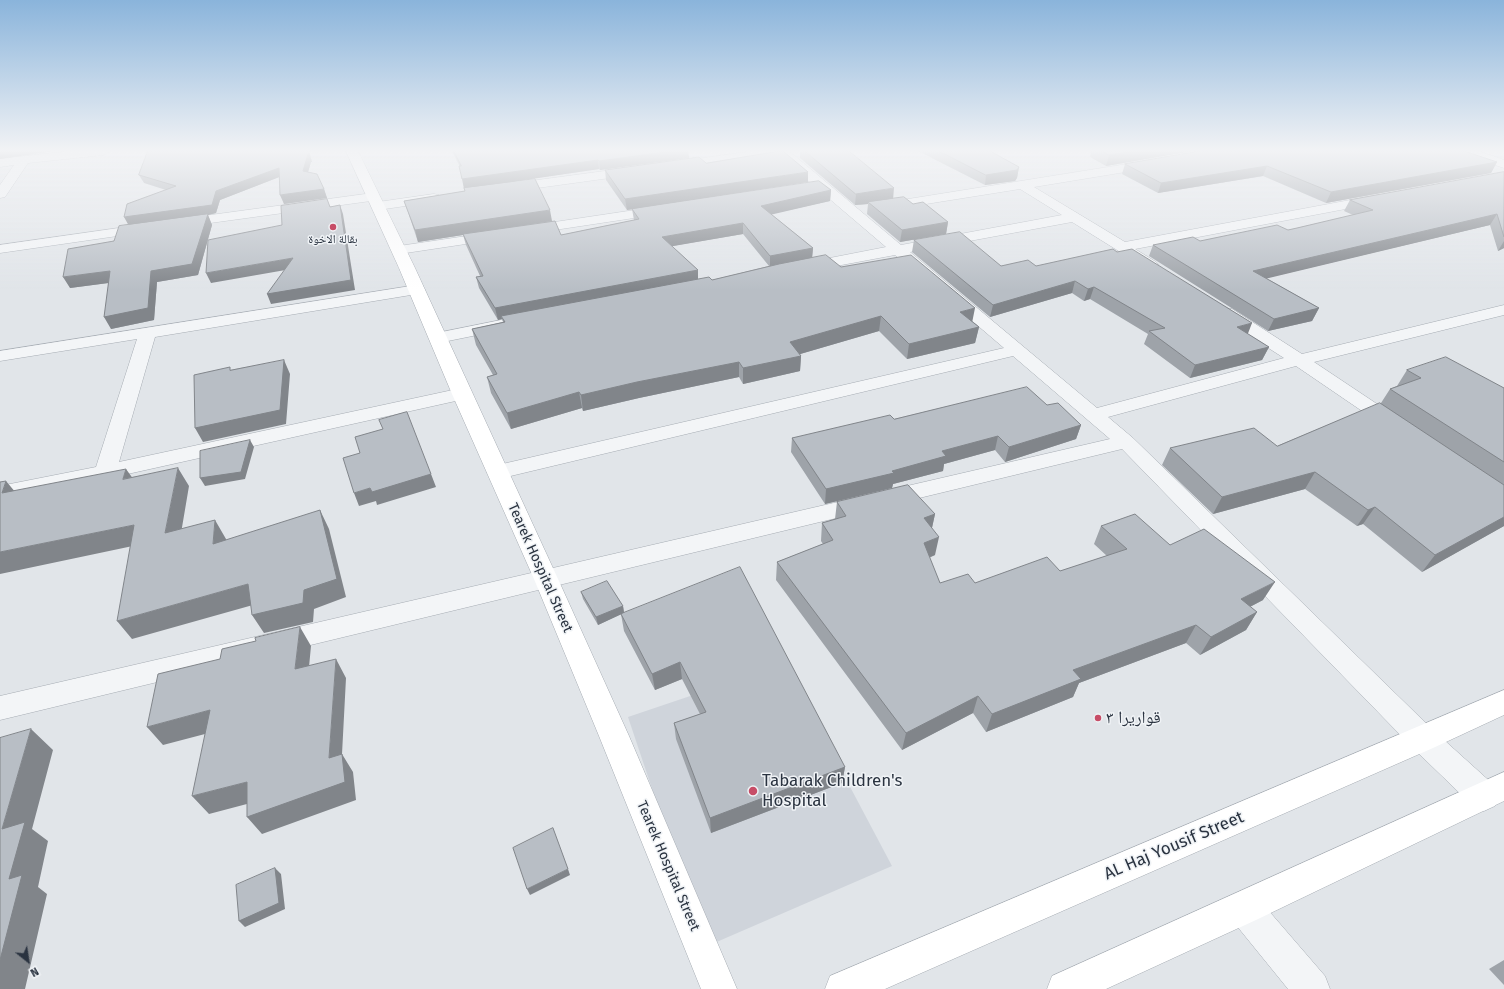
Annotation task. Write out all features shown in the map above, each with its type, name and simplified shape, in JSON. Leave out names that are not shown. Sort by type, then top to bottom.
[{"type":"street","name":"Tearek Hospital Street","points":[[373,197],[399,250],[462,394],[546,578],[614,736],[719,989]]},
{"type":"street","points":[[0,249],[167,225],[375,201],[432,197]]},
{"type":"street","points":[[831,197],[853,212],[895,249],[1126,442],[1423,739],[1494,791],[1244,908],[1065,989]]},
{"type":"street","points":[[853,212],[947,197]]},
{"type":"street","points":[[1044,197],[1161,272]]},
{"type":"street","points":[[1122,247],[1386,197]]},
{"type":"street","points":[[399,250],[678,207]]},
{"type":"street","points":[[790,269],[1074,216]]},
{"type":"street","points":[[0,356],[417,290]]},
{"type":"street","points":[[1214,305],[1299,360],[1405,432]]},
{"type":"street","points":[[1093,415],[1299,360],[1504,310]]},
{"type":"street","points":[[438,338],[515,323]]},
{"type":"street","points":[[105,472],[148,332]]},
{"type":"street","points":[[498,472],[1017,350]]},
{"type":"street","points":[[0,493],[105,472],[462,394]]},
{"type":"street","points":[[0,708],[1126,442]]},
{"type":"street","name":"AL Haj Yousif Street","points":[[843,989],[1423,739],[1504,702]]},
{"type":"street","points":[[1244,908],[1312,989]]},
{"type":"shaded area","name":"Tabarak Children's Hospital","points":[[785,664],[892,866],[705,947],[628,717]]},
{"type":"building","points":[[146,197],[214,197],[212,205],[124,217],[127,204]]},
{"type":"building","points":[[427,197],[544,197],[550,210],[415,230],[404,201]]},
{"type":"building","points":[[624,197],[638,197],[625,199]]},
{"type":"building","points":[[711,197],[800,197],[761,206],[813,248],[770,256],[743,223],[662,237],[698,270],[495,308],[476,277],[483,276],[463,234],[555,221],[561,235],[639,219],[632,209]]},
{"type":"building","points":[[904,197],[913,204],[923,202],[948,222],[902,230],[868,202]]},
{"type":"building","points":[[1366,197],[1504,197],[1504,237],[1497,214],[1253,271],[1319,308],[1274,319],[1153,245],[1193,237],[1200,241],[1277,225],[1288,230],[1373,210],[1350,200]]},
{"type":"building","points":[[327,199],[330,207],[340,205],[351,280],[267,294],[293,258],[206,273],[208,240],[282,225],[281,206]]},
{"type":"building","points":[[208,214],[192,264],[151,271],[148,308],[104,317],[110,271],[63,277],[68,249],[114,241],[119,226]]},
{"type":"building","points":[[960,232],[1001,266],[1028,260],[1036,266],[1113,249],[1117,252],[1132,249],[1252,323],[1237,327],[1269,347],[1195,365],[1149,331],[1165,328],[1094,287],[1088,289],[1075,281],[993,305],[914,240]]},
{"type":"building","points":[[826,255],[841,267],[911,255],[975,308],[960,312],[979,327],[909,344],[881,316],[790,342],[801,356],[743,368],[739,362],[637,382],[581,395],[579,392],[507,413],[487,377],[497,374],[472,329],[505,322],[501,316],[709,277],[712,280],[779,264]]},
{"type":"building","points":[[1446,357],[1504,388],[1504,462],[1390,389],[1421,378],[1407,370]]},
{"type":"building","points":[[284,360],[280,410],[195,428],[194,375],[230,367],[230,370]]},
{"type":"building","points":[[1027,387],[1047,405],[1058,403],[1081,425],[1009,447],[998,436],[942,451],[946,456],[892,471],[894,473],[826,489],[792,438],[890,415],[894,419]]},
{"type":"building","points":[[1380,403],[1504,485],[1504,517],[1435,555],[1375,507],[1368,510],[1315,472],[1222,497],[1170,448],[1254,428],[1277,446]]},
{"type":"building","points":[[407,412],[431,474],[372,492],[370,488],[354,493],[343,458],[360,453],[355,437],[383,429],[379,420]]},
{"type":"building","points":[[250,440],[241,472],[200,478],[200,451]]},
{"type":"building","points":[[178,468],[165,533],[215,520],[213,544],[320,510],[337,579],[304,590],[303,603],[252,615],[248,584],[117,621],[134,525],[0,552],[0,482],[6,481],[2,493],[126,469],[123,479]]},
{"type":"building","points":[[908,485],[935,514],[924,518],[939,537],[924,543],[940,583],[968,574],[975,583],[1047,557],[1060,571],[1127,549],[1101,526],[1135,514],[1170,545],[1204,529],[1275,582],[1241,599],[1257,612],[1211,637],[1196,625],[1073,670],[1081,679],[992,714],[978,696],[906,733],[777,562],[833,540],[822,523],[846,516],[837,502]]},
{"type":"building","points":[[740,567],[845,767],[710,818],[674,723],[706,712],[680,662],[652,674],[621,614]]},
{"type":"building","points":[[607,581],[623,606],[596,617],[581,592]]},
{"type":"building","points":[[300,627],[295,669],[336,659],[329,758],[342,754],[345,782],[247,817],[247,782],[192,796],[210,710],[147,727],[158,674],[220,659],[222,649],[256,641],[255,638]]},
{"type":"building","points":[[31,729],[2,829],[25,822],[9,879],[22,875],[0,960],[0,738]]},
{"type":"building","points":[[553,828],[568,869],[527,889],[513,848]]},
{"type":"building","points":[[275,868],[279,903],[239,921],[236,885]]},
{"type":"place","name":"بقالة الاخوة","points":[[333,227]]},
{"type":"place","name":"قواريرا ٣","points":[[1098,718]]},
{"type":"place","name":"Tabarak Children's Hospital","points":[[753,791]]}]
